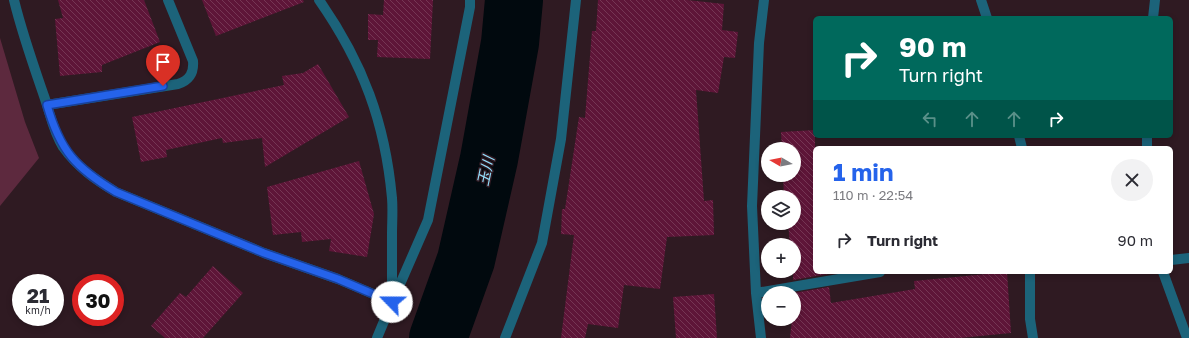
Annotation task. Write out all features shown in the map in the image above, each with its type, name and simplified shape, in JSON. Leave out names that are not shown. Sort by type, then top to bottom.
[{"type":"street","points":[[14,0],[20,26],[53,127],[63,147],[77,164],[96,180],[116,192],[264,253],[338,279],[392,302]]},
{"type":"street","points":[[47,105],[178,84],[191,76],[194,69],[193,61],[168,0]]},
{"type":"street","points":[[319,0],[352,52],[367,86],[379,122],[388,160],[392,200],[392,302]]},
{"type":"street","points":[[377,338],[428,220],[470,7],[470,0]]},
{"type":"street","points":[[505,338],[542,243],[561,139],[576,0]]},
{"type":"street","points":[[761,338],[756,293],[752,206],[759,43],[764,0]]},
{"type":"street","points":[[981,0],[986,16]]},
{"type":"street","points":[[1153,16],[1155,0]]},
{"type":"street","points":[[1173,260],[1189,258]]},
{"type":"street","points":[[756,293],[868,274]]},
{"type":"street","points":[[1030,274],[1030,319],[1033,338]]},
{"type":"street","points":[[1165,274],[1187,338]]},
{"type":"shaded area","points":[[0,38],[25,122],[39,158],[0,206]]},
{"type":"building","points":[[58,0],[144,0],[160,42],[102,65],[102,72],[60,76],[55,19],[63,18]]},
{"type":"building","points":[[202,0],[303,0],[304,2],[216,36]]},
{"type":"building","points":[[384,0],[433,0],[430,59],[377,57],[378,40],[368,40],[368,14],[383,15]]},
{"type":"building","points":[[598,0],[687,0],[724,4],[722,30],[738,32],[735,58],[724,57],[718,93],[696,90],[704,201],[713,200],[714,235],[667,237],[660,289],[624,285],[618,328],[588,324],[585,338],[561,338],[574,235],[561,234],[562,209],[565,209],[579,117],[585,118],[592,31],[596,31]]},
{"type":"building","points":[[318,64],[349,117],[265,167],[262,138],[223,143],[222,138],[166,150],[167,157],[141,162],[132,117],[284,85],[282,76],[303,73]]},
{"type":"building","points":[[813,130],[815,146],[813,146],[813,274],[828,274],[793,280],[793,278],[801,278],[801,238],[789,238],[789,230],[801,230],[801,190],[784,190],[783,182],[801,182],[801,142],[782,142],[781,132]]},
{"type":"building","points":[[359,161],[374,214],[367,257],[329,251],[331,239],[302,242],[301,232],[273,235],[267,187]]},
{"type":"building","points":[[213,266],[243,293],[203,338],[165,338],[151,326],[180,293],[186,297]]},
{"type":"building","points":[[986,274],[1007,274],[1011,333],[960,338],[790,338],[791,326],[801,326],[801,292],[829,287],[831,303],[915,289],[914,281]]},
{"type":"building","points":[[714,294],[717,338],[676,338],[673,297]]},
{"type":"waterway","name":"玉川","points":[[438,338],[466,260],[489,159],[510,43],[514,0]]},
{"type":"route","points":[[163,86],[47,105],[53,127],[63,147],[77,164],[96,180],[116,192],[264,253],[338,279],[392,302]]}]
